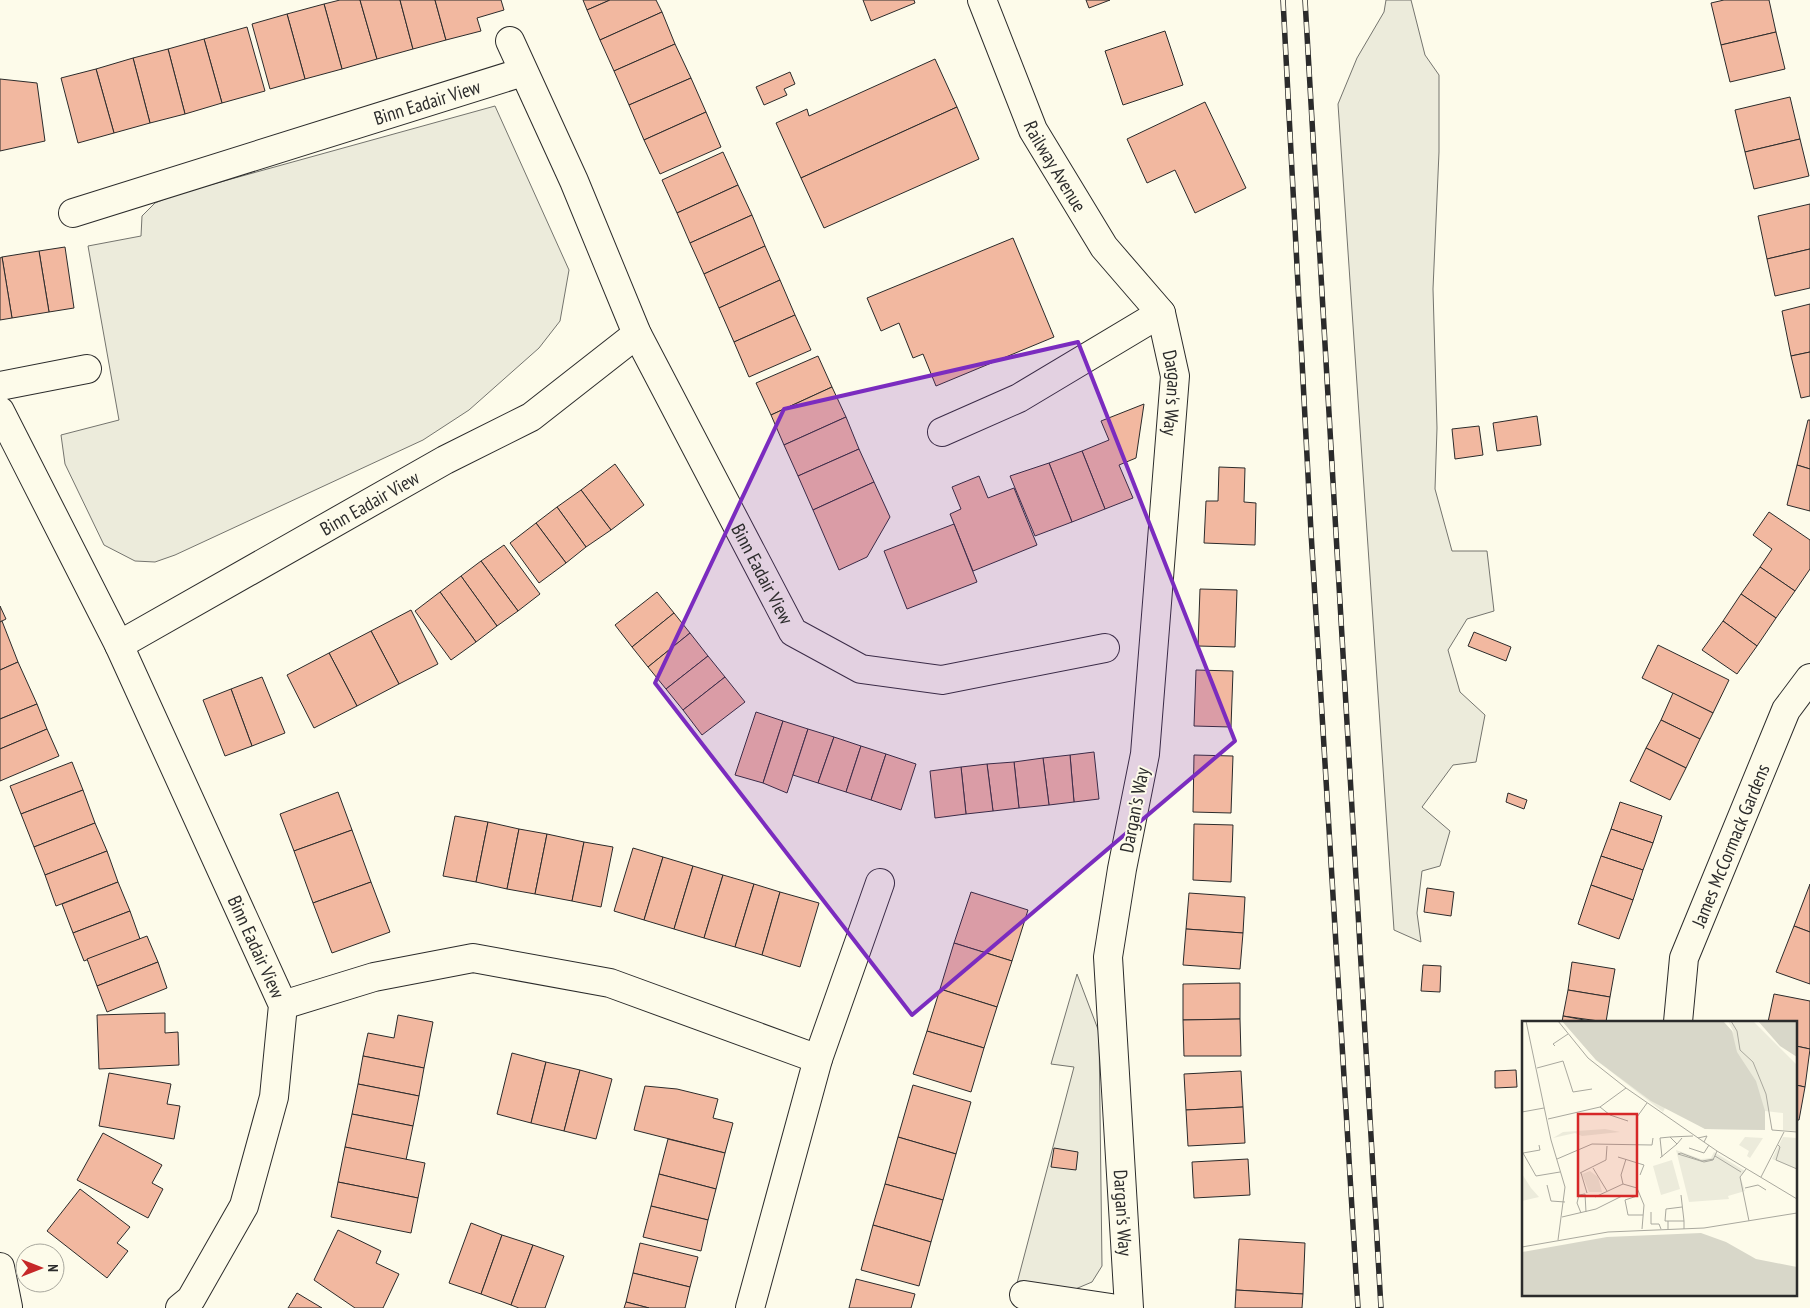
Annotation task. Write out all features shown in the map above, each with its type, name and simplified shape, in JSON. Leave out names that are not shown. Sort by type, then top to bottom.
[{"type":"street","name":"Railway Avenue","points":[[982,0],[1032,130],[1104,247],[1161,313]]},
{"type":"street","name":"Binn Eadair View","points":[[510,41],[574,181],[637,334],[793,632],[861,669],[942,680],[1105,648]]},
{"type":"street","name":"Binn Eadair View","points":[[73,213],[523,72]]},
{"type":"street","points":[[942,432],[1019,398],[1161,313]]},
{"type":"street","name":"Dargan's Way","points":[[1129,1308],[1108,957],[1146,744],[1175,376],[1161,313]]},
{"type":"street","name":"Binn Eadair View","points":[[120,645],[437,464],[531,417],[637,334]]},
{"type":"street","points":[[0,386],[87,369]]},
{"type":"street","name":"Binn Eadair View","points":[[0,411],[120,645],[283,1004],[274,1097],[244,1206],[191,1299],[180,1308]]},
{"type":"street","name":"James McCormack Gardens","points":[[1678,1021],[1684,958],[1786,710],[1810,678]]},
{"type":"street","points":[[750,1308],[818,1058],[880,883]]},
{"type":"street","points":[[283,1004],[374,977],[473,958],[610,983],[818,1058]]},
{"type":"street","points":[[0,1267],[8,1307]]},
{"type":"street","points":[[1024,1295],[1111,1308]]},
{"type":"highlighted area","points":[[1078,342],[1235,741],[912,1015],[655,683],[784,409]]},
{"type":"shaded area","points":[[1386,0],[1411,0],[1425,55],[1439,75],[1439,152],[1433,289],[1437,428],[1435,489],[1452,551],[1487,551],[1494,611],[1467,619],[1448,650],[1460,692],[1485,715],[1476,762],[1453,765],[1422,807],[1450,831],[1440,866],[1422,871],[1417,913],[1421,942],[1394,930],[1338,104],[1357,58],[1384,12]]},
{"type":"shaded area","points":[[495,106],[569,270],[560,321],[539,348],[469,410],[423,440],[175,555],[155,562],[135,561],[104,545],[65,464],[61,435],[119,420],[88,246],[141,236],[142,216],[155,203],[177,194]]},
{"type":"shaded area","points":[[1077,974],[1099,1032],[1102,1266],[1092,1282],[1066,1293],[1016,1287],[1074,1067],[1051,1064]]},
{"type":"building","points":[[340,0],[360,0],[377,59],[342,69],[324,4]]},
{"type":"building","points":[[360,0],[400,0],[413,49],[377,59]]},
{"type":"building","points":[[400,0],[435,0],[446,40],[413,49]]},
{"type":"building","points":[[435,0],[501,0],[504,10],[477,18],[481,31],[446,40]]},
{"type":"building","points":[[583,0],[610,0],[587,10]]},
{"type":"building","points":[[610,0],[656,0],[662,12],[600,40],[587,10]]},
{"type":"building","points":[[863,0],[914,0],[915,3],[871,21]]},
{"type":"building","points":[[1086,0],[1110,0],[1089,8]]},
{"type":"building","points":[[1724,0],[1769,0],[1776,32],[1721,45],[1711,3]]},
{"type":"building","points":[[324,4],[342,69],[305,79],[287,14]]},
{"type":"building","points":[[662,12],[675,44],[614,71],[600,40]]},
{"type":"building","points":[[287,14],[305,79],[270,89],[252,24]]},
{"type":"building","points":[[247,27],[265,91],[222,103],[204,39]]},
{"type":"building","points":[[1165,31],[1183,85],[1123,105],[1105,51]]},
{"type":"building","points":[[1776,32],[1785,69],[1730,82],[1721,45]]},
{"type":"building","points":[[204,39],[222,103],[185,114],[168,49]]},
{"type":"building","points":[[675,44],[691,78],[629,105],[614,71]]},
{"type":"building","points":[[168,49],[185,114],[150,123],[133,58]]},
{"type":"building","points":[[133,58],[150,123],[114,133],[96,69]]},
{"type":"building","points":[[935,59],[957,107],[801,178],[776,123],[807,109],[809,116]]},
{"type":"building","points":[[96,69],[114,133],[78,143],[61,78]]},
{"type":"building","points":[[790,72],[795,84],[784,89],[787,95],[764,105],[756,87]]},
{"type":"building","points":[[691,78],[706,112],[644,140],[629,105]]},
{"type":"building","points":[[0,79],[37,83],[45,141],[0,151]]},
{"type":"building","points":[[1790,97],[1800,139],[1745,152],[1735,110]]},
{"type":"building","points":[[1205,102],[1246,188],[1195,213],[1175,170],[1147,183],[1127,139]]},
{"type":"building","points":[[957,107],[979,159],[824,228],[801,178]]},
{"type":"building","points":[[706,112],[721,147],[660,174],[644,140]]},
{"type":"building","points":[[1800,139],[1809,176],[1754,189],[1745,152]]},
{"type":"building","points":[[723,152],[738,185],[677,213],[662,180]]},
{"type":"building","points":[[738,185],[752,215],[690,243],[677,213]]},
{"type":"building","points":[[1810,204],[1810,249],[1767,259],[1758,216]]},
{"type":"building","points":[[752,215],[765,246],[704,274],[690,243]]},
{"type":"building","points":[[1013,238],[1054,337],[936,386],[923,354],[913,358],[899,323],[881,331],[867,298]]},
{"type":"building","points":[[765,246],[780,280],[719,308],[704,274]]},
{"type":"building","points":[[65,247],[74,308],[49,312],[39,251]]},
{"type":"building","points":[[1810,249],[1810,288],[1775,296],[1767,259]]},
{"type":"building","points":[[39,251],[49,312],[12,318],[2,257]]},
{"type":"building","points":[[2,257],[12,318],[0,320],[0,258]]},
{"type":"building","points":[[780,280],[795,315],[734,342],[719,308]]},
{"type":"building","points":[[1810,304],[1810,352],[1791,356],[1782,311]]},
{"type":"building","points":[[795,315],[811,350],[749,377],[734,342]]},
{"type":"building","points":[[1810,352],[1810,396],[1801,398],[1791,356]]},
{"type":"building","points":[[818,356],[832,387],[771,415],[756,383]]},
{"type":"building","points":[[832,387],[846,417],[784,445],[771,415]]},
{"type":"building","points":[[1144,404],[1136,458],[1119,465],[1133,498],[1105,509],[1082,451],[1109,440],[1101,421]]},
{"type":"building","points":[[1537,416],[1541,445],[1497,451],[1493,423]]},
{"type":"building","points":[[846,417],[859,449],[798,476],[784,445]]},
{"type":"building","points":[[1808,420],[1810,420],[1810,469],[1797,465]]},
{"type":"building","points":[[1479,426],[1483,455],[1455,459],[1452,429]]},
{"type":"building","points":[[859,449],[874,482],[813,510],[798,476]]},
{"type":"building","points":[[1082,451],[1105,509],[1072,522],[1049,463]]},
{"type":"building","points":[[1049,463],[1072,522],[1035,536],[1010,476]]},
{"type":"building","points":[[615,464],[644,505],[611,530],[581,490]]},
{"type":"building","points":[[1797,465],[1810,469],[1810,511],[1787,505]]},
{"type":"building","points":[[1219,467],[1245,468],[1244,502],[1256,503],[1255,545],[1204,543],[1206,501],[1218,501]]},
{"type":"building","points":[[979,476],[988,498],[1014,488],[1037,545],[973,571],[950,514],[961,509],[952,487]]},
{"type":"building","points":[[874,482],[890,517],[867,557],[839,570],[813,510]]},
{"type":"building","points":[[581,490],[611,530],[586,547],[557,507]]},
{"type":"building","points":[[557,507],[586,547],[566,563],[536,523]]},
{"type":"building","points":[[1769,512],[1810,540],[1810,569],[1795,591],[1760,567],[1772,549],[1753,535]]},
{"type":"building","points":[[536,523],[566,563],[539,583],[510,543]]},
{"type":"building","points":[[954,524],[977,582],[907,609],[884,551]]},
{"type":"building","points":[[504,545],[540,594],[518,611],[481,561]]},
{"type":"building","points":[[481,561],[518,611],[497,626],[461,576]]},
{"type":"building","points":[[1760,567],[1795,591],[1776,618],[1741,594]]},
{"type":"building","points":[[461,576],[497,626],[476,642],[440,592]]},
{"type":"building","points":[[1200,589],[1237,590],[1235,647],[1198,646]]},
{"type":"building","points":[[440,592],[476,642],[451,660],[415,611]]},
{"type":"building","points":[[657,592],[674,613],[632,647],[615,625]]},
{"type":"building","points":[[1741,594],[1776,618],[1757,646],[1723,621]]},
{"type":"building","points":[[0,606],[6,619],[0,622]]},
{"type":"building","points":[[411,610],[438,664],[399,684],[371,631]]},
{"type":"building","points":[[674,613],[690,633],[648,667],[632,647]]},
{"type":"building","points":[[2,621],[18,662],[0,670],[0,622]]},
{"type":"building","points":[[1723,621],[1757,646],[1737,674],[1702,650]]},
{"type":"building","points":[[371,631],[399,684],[357,706],[329,653]]},
{"type":"building","points":[[1474,632],[1511,647],[1506,661],[1468,646]]},
{"type":"building","points":[[690,633],[708,656],[666,689],[648,667]]},
{"type":"building","points":[[1658,645],[1729,680],[1713,713],[1642,678]]},
{"type":"building","points":[[329,653],[357,706],[314,728],[287,675]]},
{"type":"building","points":[[708,656],[725,677],[683,710],[666,689]]},
{"type":"building","points":[[18,662],[37,704],[0,719],[0,670]]},
{"type":"building","points":[[1196,670],[1233,671],[1231,727],[1194,726]]},
{"type":"building","points":[[262,677],[285,733],[252,746],[231,689]]},
{"type":"building","points":[[725,677],[745,702],[702,735],[683,710]]},
{"type":"building","points":[[231,689],[252,746],[225,756],[203,700]]},
{"type":"building","points":[[1673,693],[1713,713],[1700,739],[1661,720]]},
{"type":"building","points":[[37,704],[47,729],[0,749],[0,719]]},
{"type":"building","points":[[756,712],[783,721],[763,783],[735,775]]},
{"type":"building","points":[[1661,720],[1700,739],[1686,768],[1646,748]]},
{"type":"building","points":[[783,721],[808,729],[787,793],[763,783]]},
{"type":"building","points":[[47,729],[59,756],[0,781],[0,749]]},
{"type":"building","points":[[808,729],[834,737],[818,783],[793,775]]},
{"type":"building","points":[[834,737],[861,746],[846,792],[818,783]]},
{"type":"building","points":[[861,746],[886,754],[871,800],[846,792]]},
{"type":"building","points":[[1646,748],[1686,768],[1670,800],[1630,781]]},
{"type":"building","points":[[1094,752],[1099,799],[1074,802],[1070,755]]},
{"type":"building","points":[[886,754],[916,764],[901,810],[871,800]]},
{"type":"building","points":[[1070,755],[1074,802],[1049,805],[1043,758]]},
{"type":"building","points":[[1194,755],[1233,756],[1231,813],[1193,812]]},
{"type":"building","points":[[1043,758],[1049,805],[1019,808],[1014,762]]},
{"type":"building","points":[[72,762],[83,790],[21,814],[10,786]]},
{"type":"building","points":[[1014,762],[1019,808],[993,811],[987,764]]},
{"type":"building","points":[[987,764],[993,811],[966,814],[961,767]]},
{"type":"building","points":[[961,767],[966,814],[935,818],[930,771]]},
{"type":"building","points":[[83,790],[95,823],[34,847],[21,814]]},
{"type":"building","points":[[338,792],[352,830],[294,851],[280,814]]},
{"type":"building","points":[[1508,793],[1527,800],[1524,809],[1506,802]]},
{"type":"building","points":[[1620,802],[1662,816],[1653,843],[1611,829]]},
{"type":"building","points":[[455,816],[488,822],[476,882],[443,876]]},
{"type":"building","points":[[488,822],[519,829],[507,889],[476,882]]},
{"type":"building","points":[[95,823],[107,851],[45,875],[34,847]]},
{"type":"building","points":[[1194,824],[1233,825],[1231,882],[1193,880]]},
{"type":"building","points":[[519,829],[547,834],[535,894],[507,889]]},
{"type":"building","points":[[1611,829],[1653,843],[1643,870],[1601,856]]},
{"type":"building","points":[[352,830],[371,882],[313,903],[294,851]]},
{"type":"building","points":[[547,834],[584,842],[572,901],[535,894]]},
{"type":"building","points":[[584,842],[613,847],[601,907],[572,901]]},
{"type":"building","points":[[633,848],[663,857],[644,920],[614,911]]},
{"type":"building","points":[[107,851],[118,882],[56,906],[45,875]]},
{"type":"building","points":[[1601,856],[1643,870],[1633,900],[1591,885]]},
{"type":"building","points":[[663,857],[693,866],[674,929],[644,920]]},
{"type":"building","points":[[693,866],[723,875],[704,938],[674,929]]},
{"type":"building","points":[[723,875],[754,884],[735,947],[704,938]]},
{"type":"building","points":[[118,882],[130,911],[73,933],[62,904]]},
{"type":"building","points":[[371,882],[390,932],[332,953],[313,903]]},
{"type":"building","points":[[754,884],[780,892],[762,955],[735,947]]},
{"type":"building","points":[[1810,884],[1810,932],[1794,926]]},
{"type":"building","points":[[1591,885],[1633,900],[1619,939],[1578,924]]},
{"type":"building","points":[[1427,888],[1454,892],[1451,916],[1424,912]]},
{"type":"building","points":[[780,892],[819,903],[800,967],[762,955]]},
{"type":"building","points":[[971,892],[1028,910],[1012,961],[954,943]]},
{"type":"building","points":[[1189,893],[1245,897],[1243,933],[1186,929]]},
{"type":"building","points":[[130,911],[140,939],[84,961],[73,933]]},
{"type":"building","points":[[1794,926],[1810,932],[1810,984],[1776,972]]},
{"type":"building","points":[[1186,929],[1243,933],[1240,969],[1183,965]]},
{"type":"building","points":[[147,936],[158,962],[97,986],[87,959]]},
{"type":"building","points":[[954,943],[1012,961],[997,1007],[940,989]]},
{"type":"building","points":[[158,962],[167,988],[107,1012],[97,986]]},
{"type":"building","points":[[1572,962],[1615,969],[1610,997],[1568,990]]},
{"type":"building","points":[[1423,965],[1441,966],[1440,992],[1421,991]]},
{"type":"building","points":[[1240,983],[1240,1019],[1183,1020],[1183,984]]},
{"type":"building","points":[[940,989],[997,1007],[984,1048],[927,1031]]},
{"type":"building","points":[[1568,990],[1610,997],[1606,1021],[1563,1016]]},
{"type":"building","points":[[1774,994],[1810,1001],[1810,1049],[1798,1046],[1798,1021],[1768,1021]]},
{"type":"building","points":[[165,1013],[165,1033],[178,1032],[179,1065],[99,1069],[97,1015]]},
{"type":"building","points":[[398,1015],[433,1022],[424,1068],[363,1056],[368,1033],[394,1038]]},
{"type":"building","points":[[1563,1016],[1590,1021],[1562,1021]]},
{"type":"building","points":[[1240,1019],[1241,1056],[1184,1056],[1183,1020]]},
{"type":"building","points":[[927,1031],[984,1048],[971,1092],[913,1074]]},
{"type":"building","points":[[1798,1046],[1810,1049],[1805,1087],[1798,1085]]},
{"type":"building","points":[[512,1053],[546,1062],[531,1123],[497,1114]]},
{"type":"building","points":[[363,1056],[424,1068],[419,1096],[358,1084]]},
{"type":"building","points":[[546,1062],[580,1070],[564,1131],[531,1123]]},
{"type":"building","points":[[580,1070],[612,1079],[596,1139],[564,1131]]},
{"type":"building","points":[[1516,1070],[1517,1087],[1495,1088],[1495,1071]]},
{"type":"building","points":[[1241,1071],[1243,1107],[1186,1110],[1184,1074]]},
{"type":"building","points":[[109,1073],[171,1084],[167,1104],[180,1106],[174,1139],[99,1126]]},
{"type":"building","points":[[358,1084],[419,1096],[413,1126],[352,1114]]},
{"type":"building","points":[[913,1085],[971,1102],[956,1154],[898,1137]]},
{"type":"building","points":[[1798,1085],[1805,1087],[1798,1120]]},
{"type":"building","points":[[645,1086],[677,1089],[718,1099],[713,1118],[733,1123],[725,1153],[634,1130]]},
{"type":"building","points":[[1243,1107],[1245,1143],[1188,1146],[1186,1110]]},
{"type":"building","points":[[352,1114],[413,1126],[406,1160],[345,1147]]},
{"type":"building","points":[[103,1133],[162,1165],[152,1183],[163,1189],[148,1218],[77,1180]]},
{"type":"building","points":[[898,1137],[956,1154],[943,1200],[885,1184]]},
{"type":"building","points":[[668,1139],[725,1153],[716,1189],[659,1174]]},
{"type":"building","points":[[345,1147],[425,1163],[418,1198],[338,1182]]},
{"type":"building","points":[[1054,1148],[1078,1152],[1076,1170],[1051,1167]]},
{"type":"building","points":[[1248,1159],[1250,1195],[1194,1198],[1192,1162]]},
{"type":"building","points":[[659,1174],[716,1189],[708,1220],[651,1206]]},
{"type":"building","points":[[338,1182],[418,1198],[411,1233],[331,1217]]},
{"type":"building","points":[[885,1184],[943,1200],[931,1242],[873,1225]]},
{"type":"building","points":[[80,1189],[130,1227],[117,1243],[128,1251],[107,1278],[65,1245],[65,1243],[47,1231]]},
{"type":"building","points":[[651,1206],[708,1220],[701,1251],[643,1237]]},
{"type":"building","points":[[471,1223],[502,1235],[481,1294],[449,1283]]},
{"type":"building","points":[[873,1225],[931,1242],[919,1286],[861,1270]]},
{"type":"building","points":[[338,1230],[381,1251],[376,1263],[399,1274],[383,1308],[355,1308],[314,1280]]},
{"type":"building","points":[[502,1235],[533,1245],[511,1305],[481,1294]]},
{"type":"building","points":[[1239,1239],[1305,1243],[1303,1294],[1236,1290]]},
{"type":"building","points":[[640,1243],[698,1257],[690,1287],[633,1273]]},
{"type":"building","points":[[533,1245],[564,1256],[545,1308],[519,1308],[511,1305]]},
{"type":"building","points":[[633,1273],[690,1287],[685,1308],[649,1308],[626,1302]]},
{"type":"building","points":[[856,1279],[915,1294],[911,1308],[849,1308]]},
{"type":"building","points":[[1236,1290],[1303,1294],[1302,1308],[1235,1308]]},
{"type":"building","points":[[297,1293],[322,1308],[288,1308]]},
{"type":"building","points":[[626,1302],[649,1308],[624,1308]]},
{"type":"railway","points":[[1283,0],[1311,532],[1358,1308]]},
{"type":"railway","points":[[1305,0],[1381,1308]]}]
